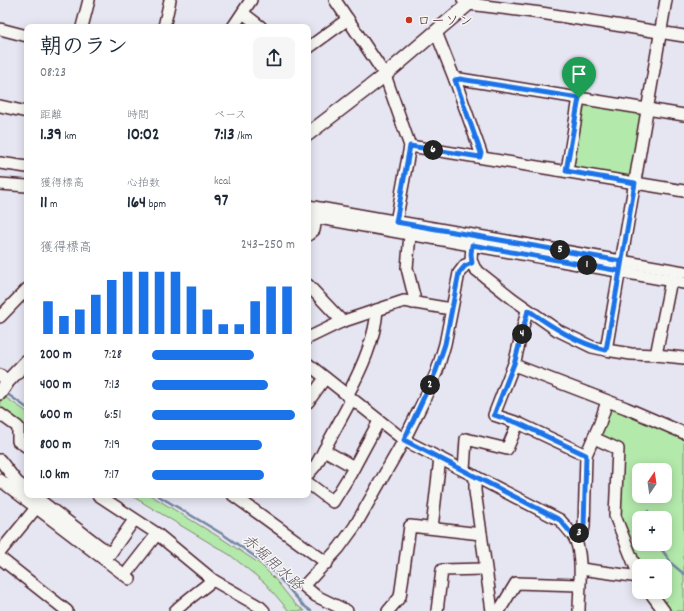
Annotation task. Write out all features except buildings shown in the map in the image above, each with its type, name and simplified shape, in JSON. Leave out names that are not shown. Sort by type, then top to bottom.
[{"type":"main road","points":[[311,132],[385,75],[436,32],[468,1]]},
{"type":"main road","points":[[0,393],[4,378],[24,363]]},
{"type":"street","points":[[84,24],[89,0]]},
{"type":"street","points":[[165,24],[170,0]]},
{"type":"street","points":[[235,24],[251,0]]},
{"type":"street","points":[[335,0],[385,75],[410,146],[396,222]]},
{"type":"street","points":[[606,350],[635,183],[646,109],[666,0]]},
{"type":"street","points":[[468,1],[684,36]]},
{"type":"street","points":[[243,13],[257,24]]},
{"type":"street","points":[[311,46],[348,19]]},
{"type":"street","points":[[0,29],[24,35]]},
{"type":"street","points":[[436,32],[481,153],[480,157]]},
{"type":"street","points":[[455,80],[460,79],[684,115]]},
{"type":"street","points":[[566,171],[579,98]]},
{"type":"street","points":[[0,106],[24,111]]},
{"type":"street","points":[[410,146],[684,191]]},
{"type":"street","points":[[0,163],[24,167]]},
{"type":"street","points":[[0,171],[24,173]]},
{"type":"street","points":[[0,184],[23,186]]},
{"type":"street","points":[[0,189],[23,186]]},
{"type":"street","points":[[311,207],[621,266],[671,280],[684,282]]},
{"type":"street","points":[[311,232],[314,230],[312,217],[472,245],[621,266],[684,272]]},
{"type":"street","points":[[410,235],[406,268],[414,296],[413,303]]},
{"type":"street","points":[[472,245],[472,263],[475,269],[499,289],[557,330],[592,347],[631,354],[656,354],[684,358]]},
{"type":"street","points":[[347,611],[316,596],[304,586],[327,563],[355,526],[404,440],[436,371],[445,344],[459,273],[465,266],[472,263]]},
{"type":"street","points":[[656,354],[671,280]]},
{"type":"street","points":[[311,288],[341,322]]},
{"type":"street","points":[[0,317],[24,293]]},
{"type":"street","points":[[311,337],[341,322],[404,301],[451,310]]},
{"type":"street","points":[[311,470],[324,450],[349,398],[372,339],[377,310]]},
{"type":"street","points":[[528,310],[514,365],[494,415],[518,423],[586,455]]},
{"type":"street","points":[[514,365],[684,433]]},
{"type":"street","points":[[311,366],[404,440],[560,520],[575,538],[579,555],[580,569],[578,611]]},
{"type":"street","points":[[311,398],[325,378]]},
{"type":"street","points":[[575,538],[584,527],[586,455],[594,438],[607,401]]},
{"type":"street","points":[[0,414],[18,427],[18,441],[24,445]]},
{"type":"street","points":[[311,485],[333,502],[379,421]]},
{"type":"street","points":[[464,470],[466,439],[507,449],[518,423]]},
{"type":"street","points":[[594,438],[618,449],[615,516],[632,559]]},
{"type":"street","points":[[324,450],[354,466]]},
{"type":"street","points":[[432,528],[440,458]]},
{"type":"street","points":[[0,460],[17,482],[24,488]]},
{"type":"street","points":[[475,476],[474,491],[492,611]]},
{"type":"street","points":[[0,480],[128,577],[157,534]]},
{"type":"street","points":[[37,498],[110,554],[134,520]]},
{"type":"street","points":[[102,498],[157,534],[213,580],[260,607],[264,611]]},
{"type":"street","points":[[237,498],[327,563]]},
{"type":"street","points":[[0,552],[36,508]]},
{"type":"street","points":[[388,611],[400,597],[410,526],[481,534]]},
{"type":"street","points":[[0,558],[67,611]]},
{"type":"street","points":[[437,611],[442,570],[485,569]]},
{"type":"street","points":[[580,569],[632,575]]},
{"type":"street","points":[[175,611],[182,603],[192,598],[213,580]]},
{"type":"street","points":[[499,611],[516,583],[579,585]]},
{"type":"street","points":[[655,599],[664,611]]},
{"type":"green space","points":[[581,104],[638,110],[642,117],[631,175],[625,178],[571,169]]},
{"type":"green space","points":[[2,395],[24,410],[24,424],[1,408],[0,401]]},
{"type":"green space","points":[[614,408],[684,435],[684,611],[669,611],[660,599],[672,599],[672,559],[636,559],[632,551],[672,551],[672,511],[632,511],[632,550],[617,516],[620,448],[599,434],[608,410]]},
{"type":"green space","points":[[135,498],[155,498],[224,540],[260,564],[275,579],[295,604],[305,611],[289,611],[265,583],[230,555]]},
{"type":"waterway","name":"赤堀用水路","points":[[6,393],[24,406]]},
{"type":"waterway","name":"赤堀用水路","points":[[162,498],[224,535],[257,558],[274,572],[303,605],[311,611]]},
{"type":"waterway","points":[[663,551],[672,564],[684,574]]},
{"type":"place","name":"ローソン","points":[[409,20]]},
{"type":"route","points":[[579,98],[460,79],[455,80],[481,153],[480,157],[410,146],[396,222],[621,261],[620,271],[606,350],[592,347],[557,330],[528,310],[515,361],[494,415],[518,423],[586,455],[584,527],[575,538],[560,520],[404,440],[424,400],[436,371],[445,344],[459,273],[461,269],[472,263],[472,245],[620,271],[635,183],[566,171],[579,98]]}]
